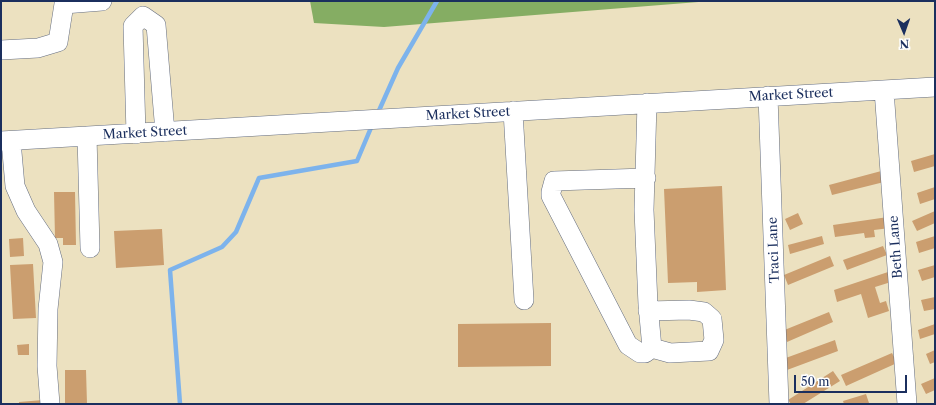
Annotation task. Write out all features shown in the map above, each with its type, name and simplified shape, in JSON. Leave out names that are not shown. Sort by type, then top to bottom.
[{"type":"street","points":[[1,50],[38,48],[58,42],[64,4],[102,1]]},
{"type":"street","points":[[136,134],[134,26],[143,8],[156,24],[165,132]]},
{"type":"street","name":"Market Street","points":[[6,141],[935,87]]},
{"type":"street","name":"Beth Lane","points":[[884,90],[907,404]]},
{"type":"street","name":"Traci Lane","points":[[768,96],[779,404]]},
{"type":"street","points":[[647,104],[644,210],[648,311],[652,348]]},
{"type":"street","points":[[513,111],[524,300]]},
{"type":"street","points":[[87,136],[90,248]]},
{"type":"street","points":[[6,141],[15,186],[26,211],[48,244],[53,262],[48,309],[47,366],[50,404]]},
{"type":"street","points":[[646,178],[554,181],[551,192],[628,345],[640,353],[645,353],[652,348]]},
{"type":"street","points":[[648,311],[689,310],[704,312],[712,318],[714,340],[709,351],[670,353],[652,348]]},
{"type":"green space","points":[[310,1],[711,1],[384,27],[314,23]]},
{"type":"building","points":[[935,154],[935,166],[914,172],[911,161]]},
{"type":"building","points":[[885,170],[888,181],[832,195],[829,185]]},
{"type":"building","points":[[722,186],[726,290],[697,292],[697,282],[668,283],[664,189]]},
{"type":"building","points":[[935,187],[935,199],[920,204],[917,193]]},
{"type":"building","points":[[54,192],[75,192],[76,245],[63,245],[63,238],[55,238]]},
{"type":"building","points":[[935,211],[935,223],[917,231],[912,221]]},
{"type":"building","points":[[798,213],[803,224],[790,230],[785,219]]},
{"type":"building","points":[[888,217],[890,228],[874,230],[875,237],[865,238],[864,233],[835,237],[833,225]]},
{"type":"building","points":[[162,229],[164,265],[116,268],[114,231]]},
{"type":"building","points":[[822,236],[824,244],[790,254],[788,245]]},
{"type":"building","points":[[935,236],[935,248],[919,253],[916,242]]},
{"type":"building","points":[[23,238],[24,256],[10,257],[9,239]]},
{"type":"building","points":[[883,246],[887,255],[847,270],[843,260]]},
{"type":"building","points":[[830,256],[834,266],[788,285],[784,275]]},
{"type":"building","points":[[33,264],[36,318],[13,319],[10,265]]},
{"type":"building","points":[[935,265],[935,277],[922,281],[918,270]]},
{"type":"building","points":[[888,272],[891,282],[875,287],[880,303],[886,301],[889,311],[868,318],[861,294],[837,302],[834,290]]},
{"type":"building","points":[[935,297],[935,309],[924,311],[921,300]]},
{"type":"building","points":[[829,312],[833,322],[787,342],[782,331]]},
{"type":"building","points":[[551,323],[551,366],[458,367],[458,324]]},
{"type":"building","points":[[935,324],[935,334],[920,339],[918,330]]},
{"type":"building","points":[[835,340],[838,351],[787,370],[783,359]]},
{"type":"building","points":[[29,344],[29,355],[18,355],[17,345]]},
{"type":"building","points":[[935,350],[935,362],[930,364],[926,354]]},
{"type":"building","points":[[892,353],[897,363],[846,386],[841,375]]},
{"type":"building","points":[[65,370],[86,370],[87,404],[65,404]]},
{"type":"building","points":[[833,371],[840,381],[803,404],[791,404],[788,400]]},
{"type":"building","points":[[935,378],[935,390],[926,394],[921,384]]},
{"type":"building","points":[[866,394],[869,403],[844,404],[843,401]]},
{"type":"building","points":[[43,400],[44,404],[19,404],[19,402]]},
{"type":"waterway","points":[[377,115],[398,68],[437,1]]},
{"type":"waterway","points":[[180,404],[170,270],[222,247],[236,232],[259,178],[357,161],[373,123]]}]
